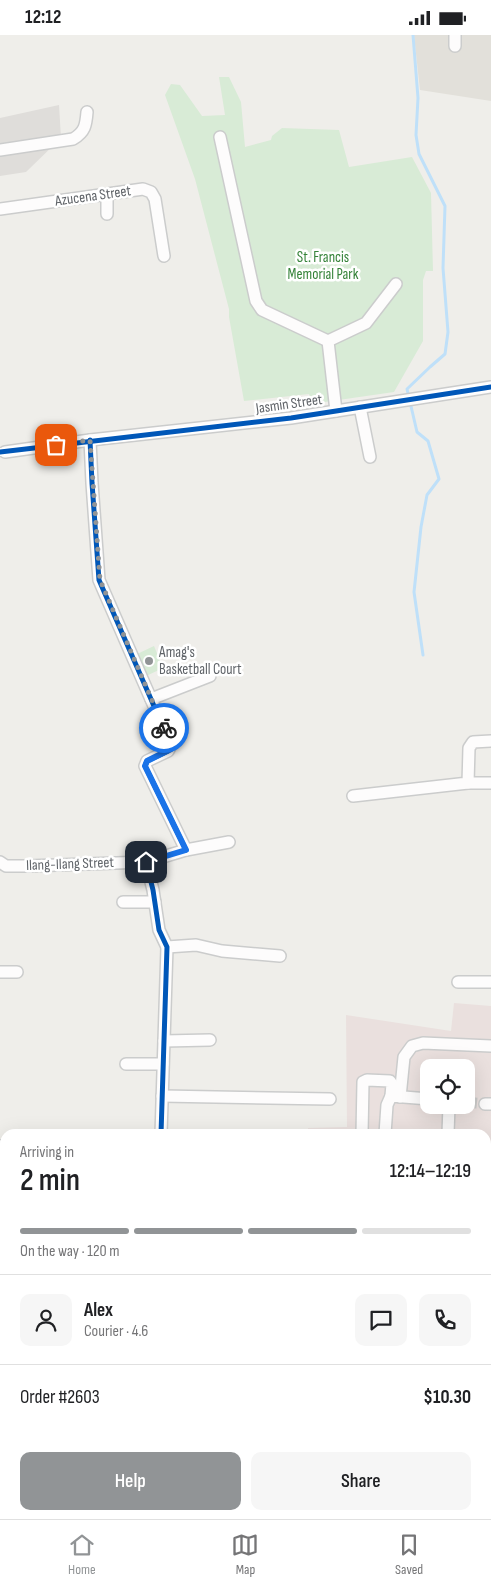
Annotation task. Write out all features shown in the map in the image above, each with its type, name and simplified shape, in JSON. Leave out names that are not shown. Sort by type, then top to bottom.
[{"type":"street","points":[[0,151],[73,139],[85,128],[87,112]]},
{"type":"street","points":[[220,137],[256,301],[262,309],[328,341]]},
{"type":"street","name":"Azucena Street","points":[[0,209],[143,189],[151,192],[155,199],[164,256]]},
{"type":"street","points":[[107,194],[107,214]]},
{"type":"street","points":[[328,341],[366,323],[396,284]]},
{"type":"street","points":[[328,341],[336,411]]},
{"type":"street","name":"Jasmin Street","points":[[5,452],[90,440],[291,418],[491,387]]},
{"type":"street","points":[[360,407],[370,457]]},
{"type":"street","points":[[90,440],[100,580],[171,745],[171,749],[147,761],[145,766],[186,850]]},
{"type":"street","points":[[151,699],[210,676]]},
{"type":"street","points":[[468,783],[469,747],[473,742],[491,741]]},
{"type":"street","points":[[353,796],[468,783],[491,783]]},
{"type":"street","name":"Ilang-Ilang Street","points":[[0,862],[6,865],[20,866],[146,862],[186,850],[229,842]]},
{"type":"street","points":[[146,862],[155,901],[159,930],[167,947],[161,1129]]},
{"type":"street","points":[[124,902],[155,901]]},
{"type":"street","points":[[167,947],[196,945],[222,951],[280,956]]},
{"type":"street","points":[[0,972],[17,972]]},
{"type":"street","points":[[458,982],[491,982]]},
{"type":"street","points":[[164,1041],[210,1040]]},
{"type":"street","points":[[385,1129],[387,1105],[396,1096],[404,1057],[412,1046],[423,1043],[491,1046]]},
{"type":"street","points":[[126,1064],[163,1064]]},
{"type":"street","points":[[362,1129],[364,1082],[366,1080],[390,1081],[396,1096]]},
{"type":"street","points":[[162,1096],[330,1099]]},
{"type":"street","points":[[396,1096],[420,1098]]},
{"type":"street","points":[[448,1129],[449,1114]]},
{"type":"shaded area","points":[[414,35],[491,35],[491,101],[420,90]]},
{"type":"shaded area","points":[[59,105],[61,138],[26,172],[0,176],[0,118]]},
{"type":"shaded area","points":[[454,1003],[491,1006],[491,1129],[308,1129],[347,1127],[346,1015],[451,1031]]},
{"type":"green space","name":"St. Francis Memorial Park","points":[[219,77],[229,77],[241,102],[245,147],[271,140],[272,136],[282,128],[339,130],[349,167],[412,157],[431,193],[433,271],[426,271],[423,280],[423,341],[394,392],[311,404],[309,394],[244,401],[229,309],[195,179],[165,95],[171,84],[180,85],[202,116],[225,115]]},
{"type":"green space","name":"Amag's Basketball Court","points":[[154,646],[163,668],[144,677],[135,655]]},
{"type":"waterway","points":[[413,35],[418,98],[416,135],[419,154],[445,206],[443,268],[448,332],[445,354],[407,389],[417,432],[428,441],[439,479],[427,495],[421,527],[414,592],[423,655]]},
{"type":"tunnel","points":[[475,1103],[485,1104]]},
{"type":"cycle path","points":[[0,452],[291,418],[491,387]]},
{"type":"cycle path","points":[[90,440],[99,580],[171,745],[168,751],[147,761],[145,766],[186,850]]},
{"type":"cycle path","points":[[146,862],[153,890],[159,930],[167,947],[161,1129]]},
{"type":"way so far","points":[[56,445],[90,440],[100,580],[164,728]]},
{"type":"place","name":"Amag's Basketball Court","points":[[149,661]]},
{"type":"route","points":[[146,862],[186,850],[145,766],[147,761],[171,749],[164,728]]}]
